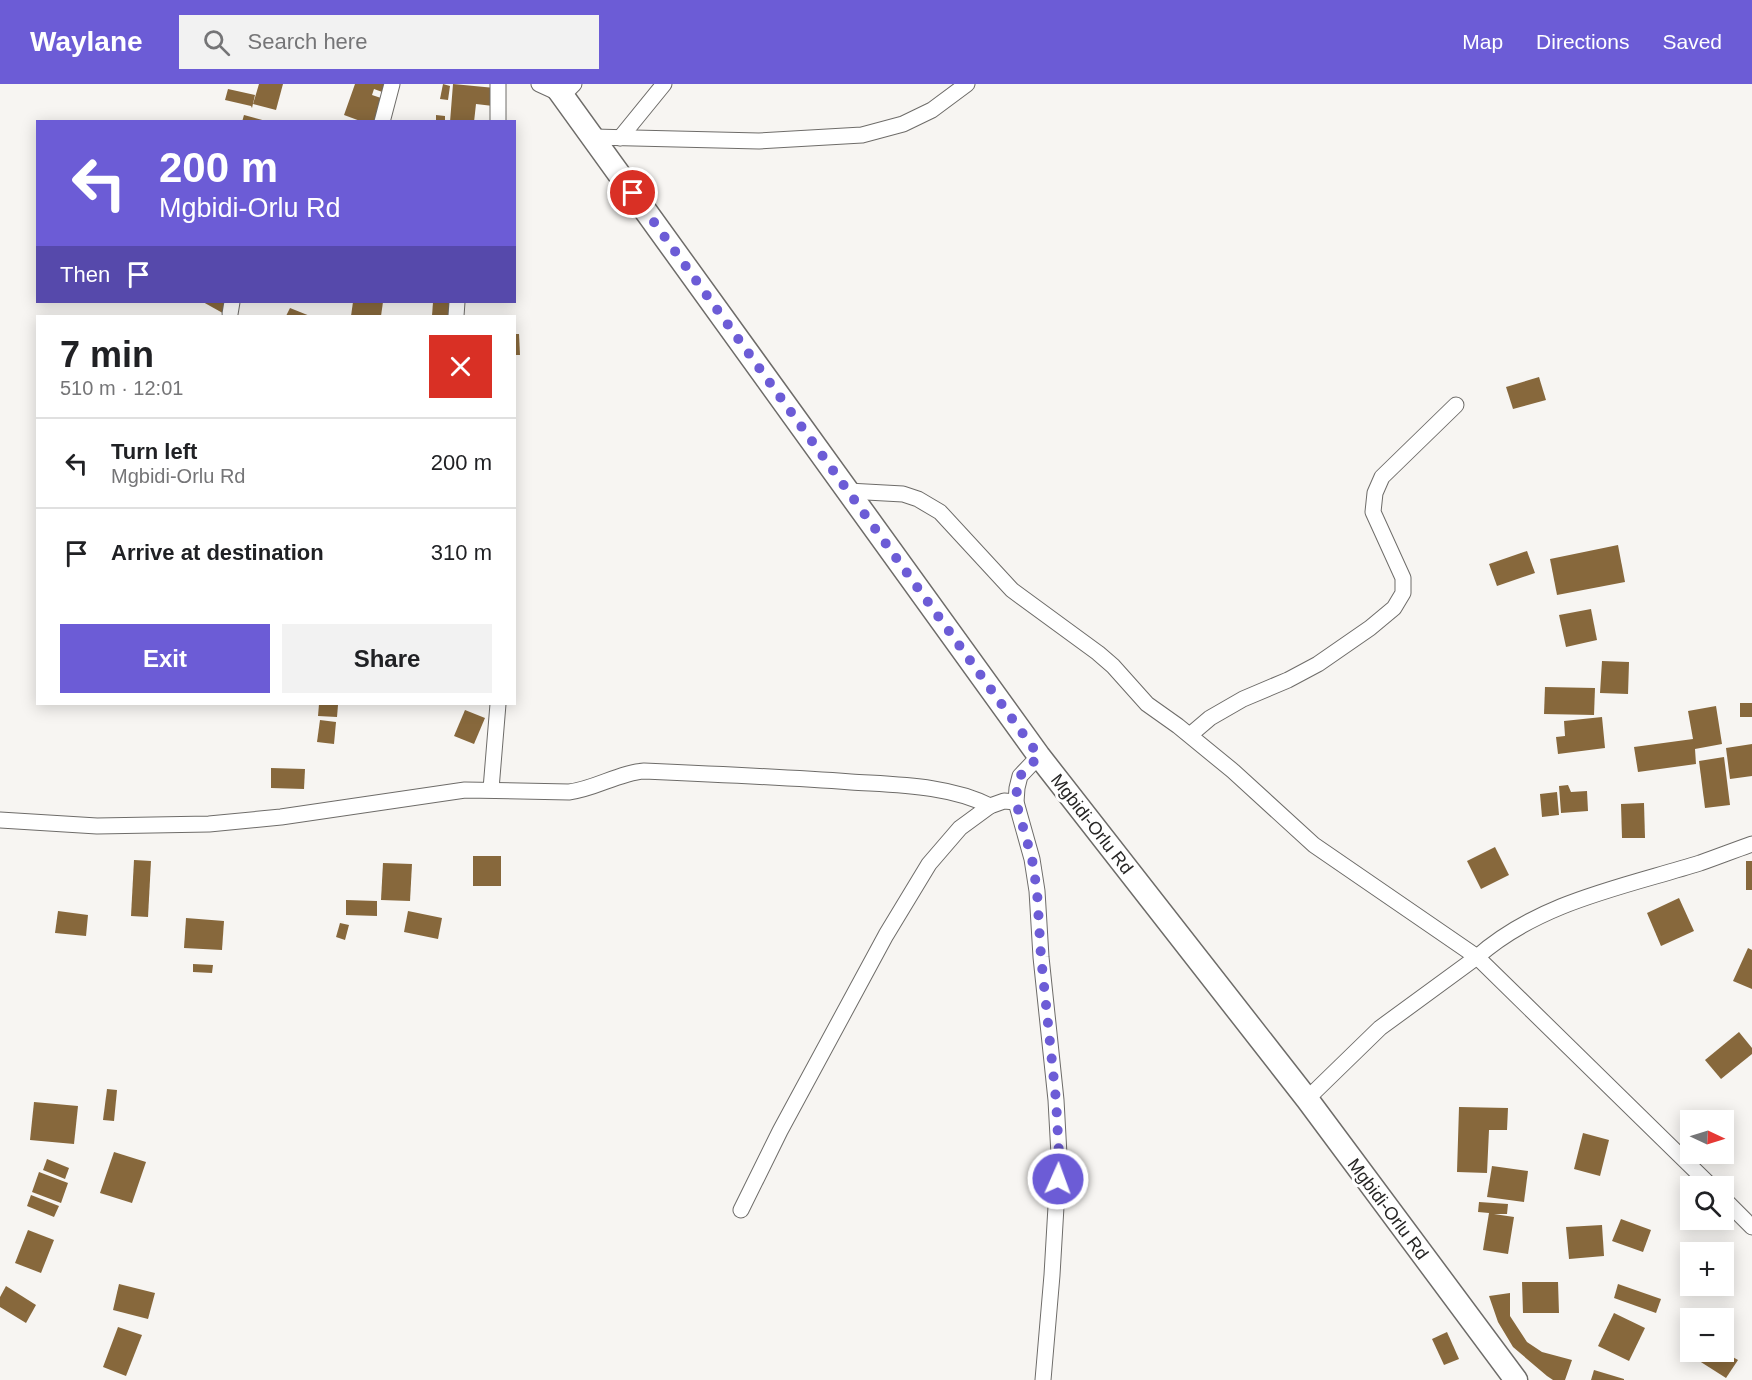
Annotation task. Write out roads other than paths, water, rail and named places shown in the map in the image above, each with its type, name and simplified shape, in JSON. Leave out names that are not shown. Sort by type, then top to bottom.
[{"type":"main road","name":"Mgbidi-Orlu Rd","points":[[563,88],[593,137],[1039,756],[1307,1099],[1515,1380]]},
{"type":"street","points":[[383,120],[392,84]]},
{"type":"street","points":[[498,84],[498,120]]},
{"type":"street","points":[[539,84],[563,88]]},
{"type":"street","points":[[620,138],[664,84]]},
{"type":"street","points":[[593,137],[759,141],[862,135],[903,124],[932,110],[967,84]]},
{"type":"street","points":[[1190,735],[1210,717],[1318,664],[1370,628],[1394,608],[1403,593],[1403,578],[1373,512],[1375,493],[1382,477],[1456,405]]},
{"type":"street","points":[[848,491],[903,494],[918,499],[940,512],[1012,590],[1098,653],[1113,666],[1147,704],[1190,735],[1233,771],[1314,845],[1477,957],[1701,1176]]},
{"type":"street","points":[[491,789],[498,705]]},
{"type":"street","points":[[1039,756],[1020,776],[1016,802],[1032,859],[1037,891],[1059,1155],[1043,1380]]},
{"type":"street","points":[[0,820],[97,826],[209,824],[281,817],[465,790],[568,792],[585,790],[632,772],[644,771],[803,778],[895,785],[955,793],[972,797],[990,806]]},
{"type":"street","points":[[741,1210],[780,1131],[886,935],[929,864],[960,828],[990,806],[1004,801],[1016,802]]},
{"type":"street","points":[[1307,1099],[1380,1028],[1477,957],[1492,943],[1541,914],[1752,844]]},
{"type":"street","points":[[1734,1209],[1752,1227]]}]
